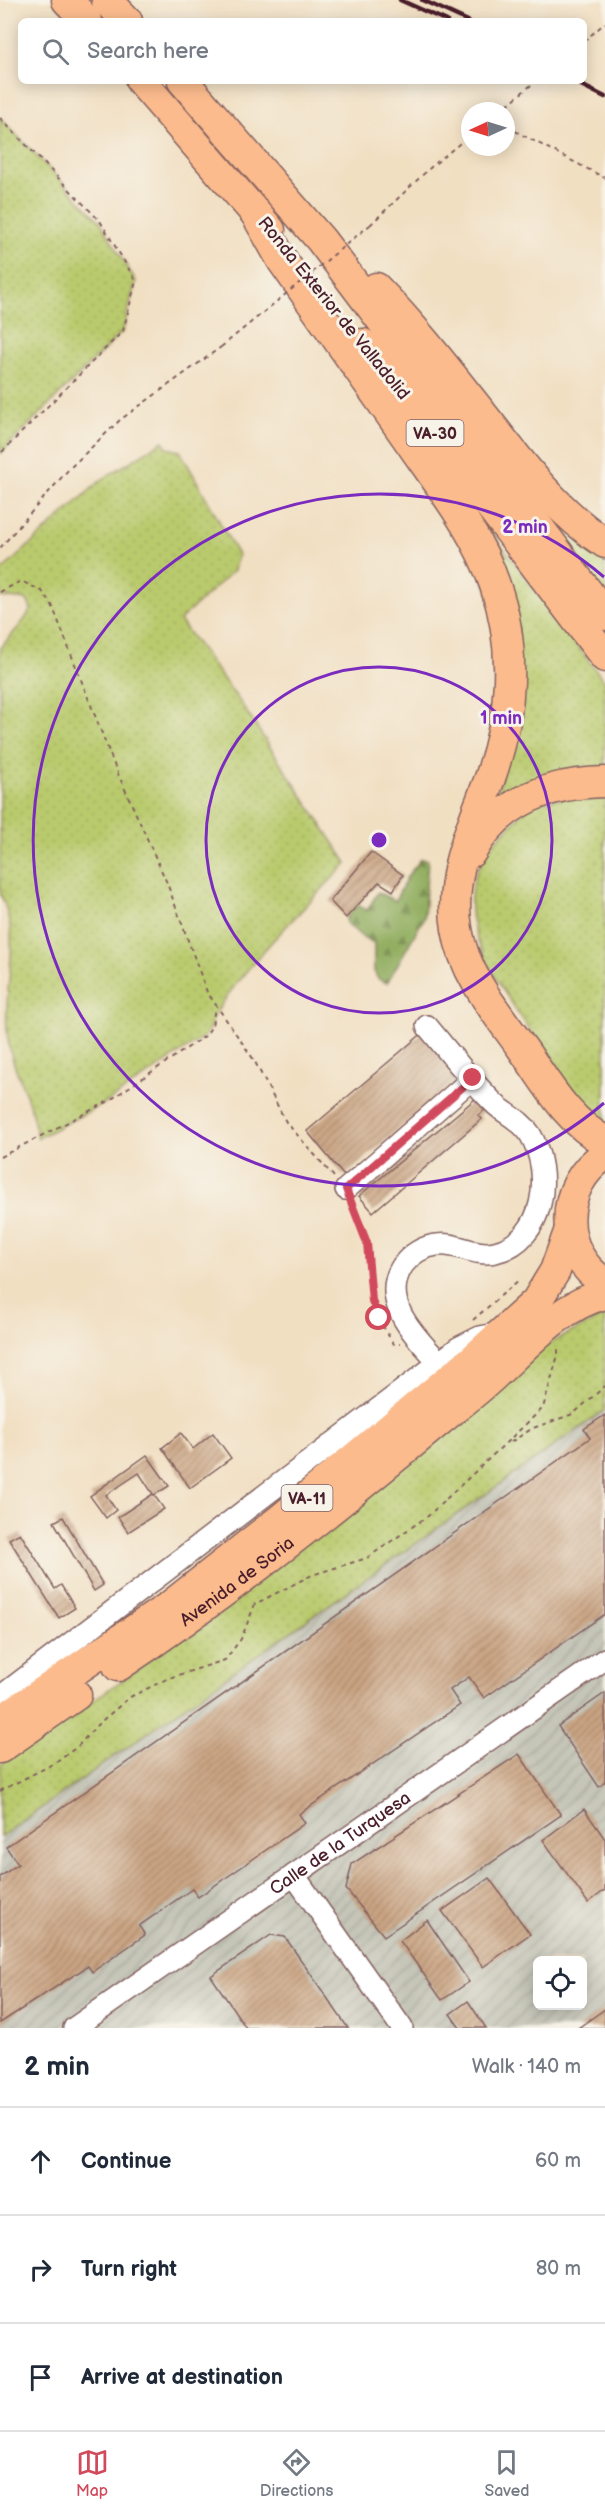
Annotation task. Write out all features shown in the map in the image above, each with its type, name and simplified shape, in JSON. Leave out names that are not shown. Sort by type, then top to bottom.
[{"type":"highway","points":[[68,0],[84,18]]},
{"type":"highway","points":[[107,0],[124,18]]},
{"type":"highway","name":"Ronda Exterior de Valladolid","points":[[144,84],[256,214],[419,412],[605,657]]},
{"type":"highway","name":"Ronda Exterior de Valladolid","points":[[186,84],[321,240],[605,615]]},
{"type":"highway","points":[[256,214],[282,260],[464,519],[495,584],[508,640],[507,712],[491,775],[464,850],[457,885],[457,930],[463,953],[476,981],[558,1099],[586,1129],[605,1141]]},
{"type":"highway","points":[[321,240],[355,266],[415,328],[534,480],[581,528],[605,543]]},
{"type":"highway","points":[[457,885],[476,843],[493,822],[510,809],[530,796],[555,786],[605,782]]},
{"type":"highway","points":[[558,1099],[572,1132],[575,1189]]},
{"type":"highway","name":"VA-11","points":[[605,1155],[590,1167],[575,1189],[569,1210],[569,1232],[583,1263],[605,1283]]},
{"type":"highway","name":"Avenida de Soria","points":[[0,1721],[170,1606],[355,1459],[502,1333],[536,1302],[555,1271],[569,1232]]},
{"type":"highway","name":"Avenida de Soria","points":[[0,1748],[184,1622],[383,1467],[491,1378],[561,1315],[584,1300],[605,1294]]},
{"type":"street","points":[[427,1026],[497,1106],[512,1115],[528,1132],[539,1156],[543,1173],[541,1201],[533,1222],[507,1247],[487,1253],[451,1245],[434,1245],[408,1259],[396,1281],[397,1305],[406,1322],[440,1363]]},
{"type":"street","points":[[346,1189],[473,1078]]},
{"type":"street","name":"Avenida de Soria","points":[[0,1697],[458,1348],[480,1337],[502,1333]]},
{"type":"street","name":"Calle de la Turquesa","points":[[74,2028],[605,1659]]},
{"type":"street","points":[[294,1875],[402,2028]]},
{"type":"path","points":[[587,38],[605,23]]},
{"type":"path","points":[[511,102],[532,84]]},
{"type":"path","points":[[0,118],[100,221],[136,281],[123,331],[0,454]]},
{"type":"path","points":[[515,131],[605,178]]},
{"type":"path","points":[[0,548],[69,469],[120,420],[221,346],[370,225],[431,167],[461,142]]},
{"type":"path","points":[[0,592],[21,581],[42,591],[52,605],[115,767],[167,883],[196,969],[214,1004],[254,1060],[286,1122],[346,1189],[367,1243],[372,1301],[394,1344],[412,1346],[423,1344]]},
{"type":"path","points":[[0,1157],[107,1102],[205,1036],[212,1026],[215,1013],[214,1004]]},
{"type":"path","points":[[471,1323],[520,1279]]},
{"type":"path","points":[[0,1791],[57,1762],[78,1746],[130,1697],[169,1678],[225,1660],[240,1640],[255,1604],[312,1575],[367,1558],[428,1516],[543,1408],[558,1355],[558,1345]]},
{"type":"path","points":[[506,1445],[532,1428],[573,1414],[605,1386]]},
{"type":"shaded area","points":[[605,1410],[605,2028],[0,2028],[0,1837]]},
{"type":"green space","points":[[0,118],[100,221],[136,281],[123,331],[0,454]]},
{"type":"green space","points":[[163,441],[167,448],[180,451],[238,555],[234,570],[181,619],[181,622],[240,702],[347,863],[246,972],[217,1011],[205,1036],[107,1102],[38,1138],[8,1041],[6,1014],[11,945],[7,911],[0,893],[0,649],[31,609],[27,600],[0,597],[0,572],[101,480]]},
{"type":"green space","points":[[448,475],[605,682],[605,775],[495,811],[519,683]]},
{"type":"green space","points":[[540,497],[605,555],[605,598],[546,519]]},
{"type":"green space","points":[[605,794],[605,1125],[583,1106],[564,1083],[500,985],[486,960],[476,935],[471,909],[473,884],[483,858],[525,809],[547,800]]},
{"type":"green space","points":[[421,859],[428,860],[424,918],[387,983],[378,979],[374,971],[374,943],[361,936],[346,923],[346,918],[358,905],[367,911],[378,892],[395,901],[407,877]]},
{"type":"green space","points":[[605,1315],[605,1410],[0,1837],[0,1765],[138,1669],[542,1347]]},
{"type":"building","points":[[371,852],[403,875],[393,891],[379,882],[346,918],[330,901]]},
{"type":"building","points":[[425,1031],[463,1076],[344,1176],[307,1131]]},
{"type":"building","points":[[475,1099],[485,1110],[478,1115],[482,1119],[373,1212],[359,1196]]},
{"type":"building","points":[[605,1415],[605,1614],[484,1698],[469,1677],[450,1690],[460,1705],[299,1814],[305,1823],[198,1897],[192,1889],[139,1926],[145,1935],[92,1972],[88,1966],[0,2023],[0,1877],[18,1864],[6,1847],[590,1438],[584,1429]]},
{"type":"building","points":[[181,1433],[193,1449],[213,1433],[231,1458],[190,1488],[162,1448]]},
{"type":"building","points":[[147,1455],[169,1486],[154,1495],[164,1509],[128,1532],[118,1517],[153,1494],[139,1473],[106,1495],[116,1510],[106,1518],[90,1496]]},
{"type":"building","points":[[63,1517],[103,1585],[94,1591],[54,1522]]},
{"type":"building","points":[[20,1533],[55,1589],[61,1585],[75,1608],[59,1618],[9,1539]]},
{"type":"building","points":[[605,1693],[605,1782],[599,1787],[558,1726]]},
{"type":"building","points":[[519,1754],[561,1815],[384,1936],[346,1889],[352,1864]]},
{"type":"building","points":[[584,1809],[605,1839],[605,1890],[588,1903],[543,1840]]},
{"type":"building","points":[[489,1878],[530,1934],[483,1967],[442,1911]]},
{"type":"building","points":[[427,1920],[469,1982],[442,2000],[400,1941]]},
{"type":"building","points":[[271,1935],[285,1937],[348,2028],[246,2028],[211,1976]]},
{"type":"building","points":[[468,2001],[486,2028],[460,2028],[450,2014]]},
{"type":"building","points":[[605,2009],[605,2028],[578,2028]]},
{"type":"railway","points":[[400,0],[440,18]]},
{"type":"railway","points":[[422,0],[461,18]]},
{"type":"railway","points":[[579,84],[605,97]]},
{"type":"route","points":[[379,1318],[372,1301],[367,1243],[346,1189],[473,1078]]}]
